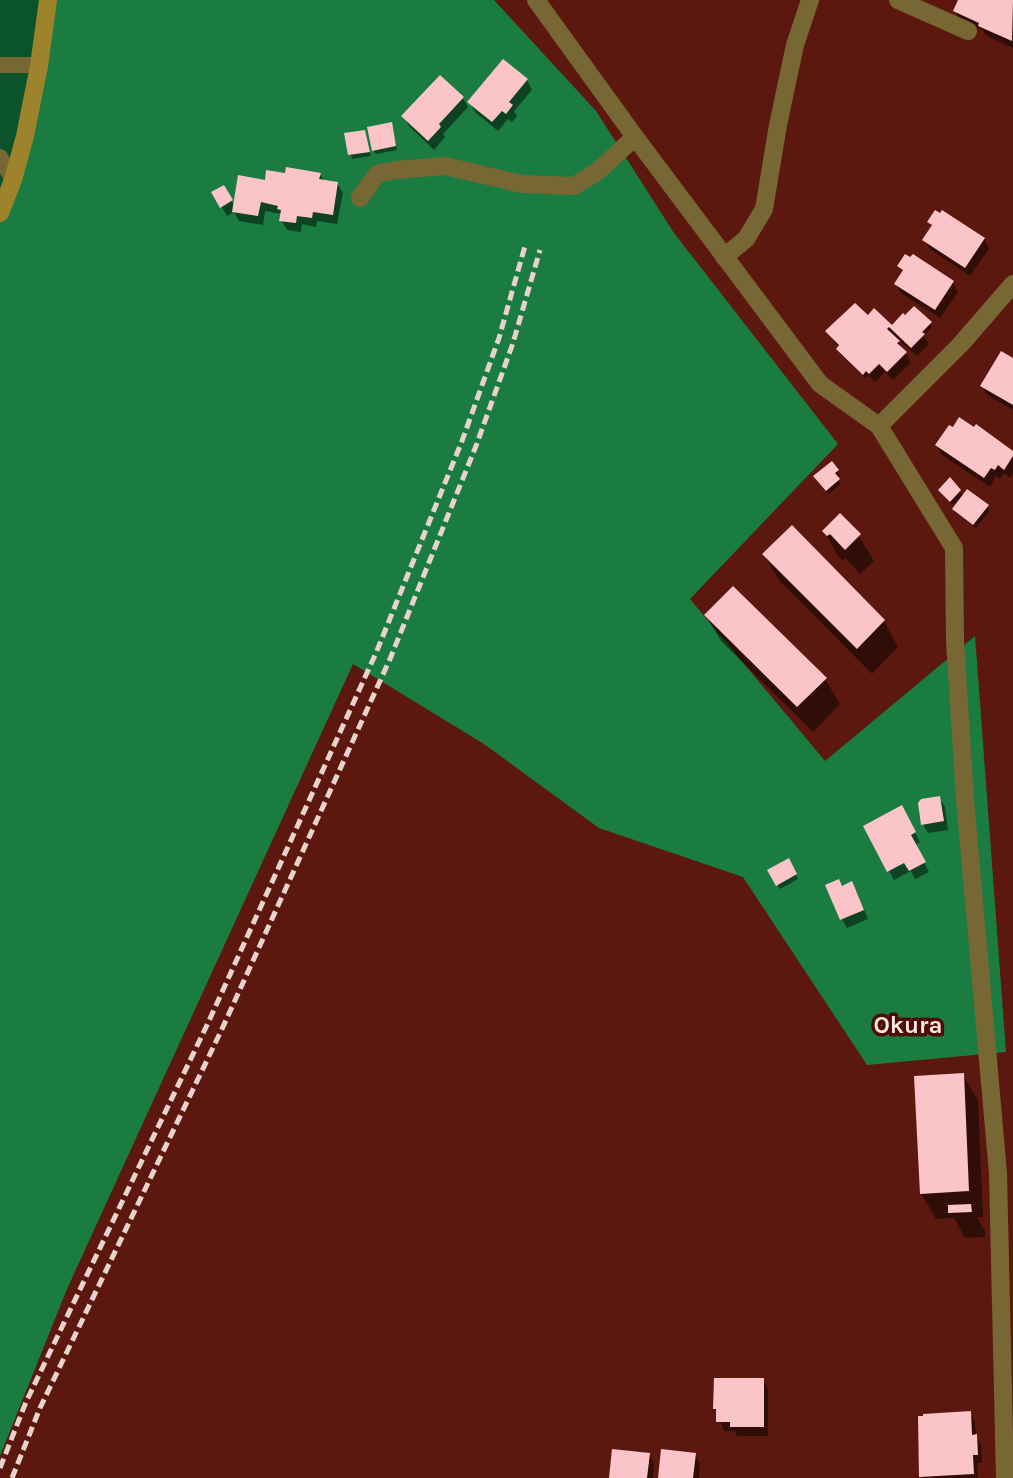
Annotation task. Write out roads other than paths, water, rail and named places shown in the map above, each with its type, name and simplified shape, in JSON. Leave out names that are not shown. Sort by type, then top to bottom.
[{"type":"street","points":[[0,213],[13,180],[25,136],[48,0]]},
{"type":"street","points":[[536,0],[820,384],[879,426],[954,548],[955,640],[965,800],[998,1173],[1004,1478]]},
{"type":"street","points":[[724,257],[746,239],[764,209],[792,58],[810,0]]},
{"type":"street","points":[[898,0],[968,32]]},
{"type":"street","points":[[360,198],[377,174],[445,166],[522,184],[574,186],[598,171],[635,137]]},
{"type":"street","points":[[879,426],[961,344],[1013,284]]},
{"type":"lane","points":[[0,65],[39,65]]},
{"type":"lane","points":[[0,157],[13,180]]},
{"type":"railway","points":[[0,1468],[26,1402],[208,1023],[376,653],[462,441],[499,338],[525,246]]},
{"type":"railway","points":[[12,1478],[40,1408],[222,1029],[390,659],[476,446],[513,343],[540,250]]},
{"type":"district","name":"Okura","points":[[908,1026]]}]
